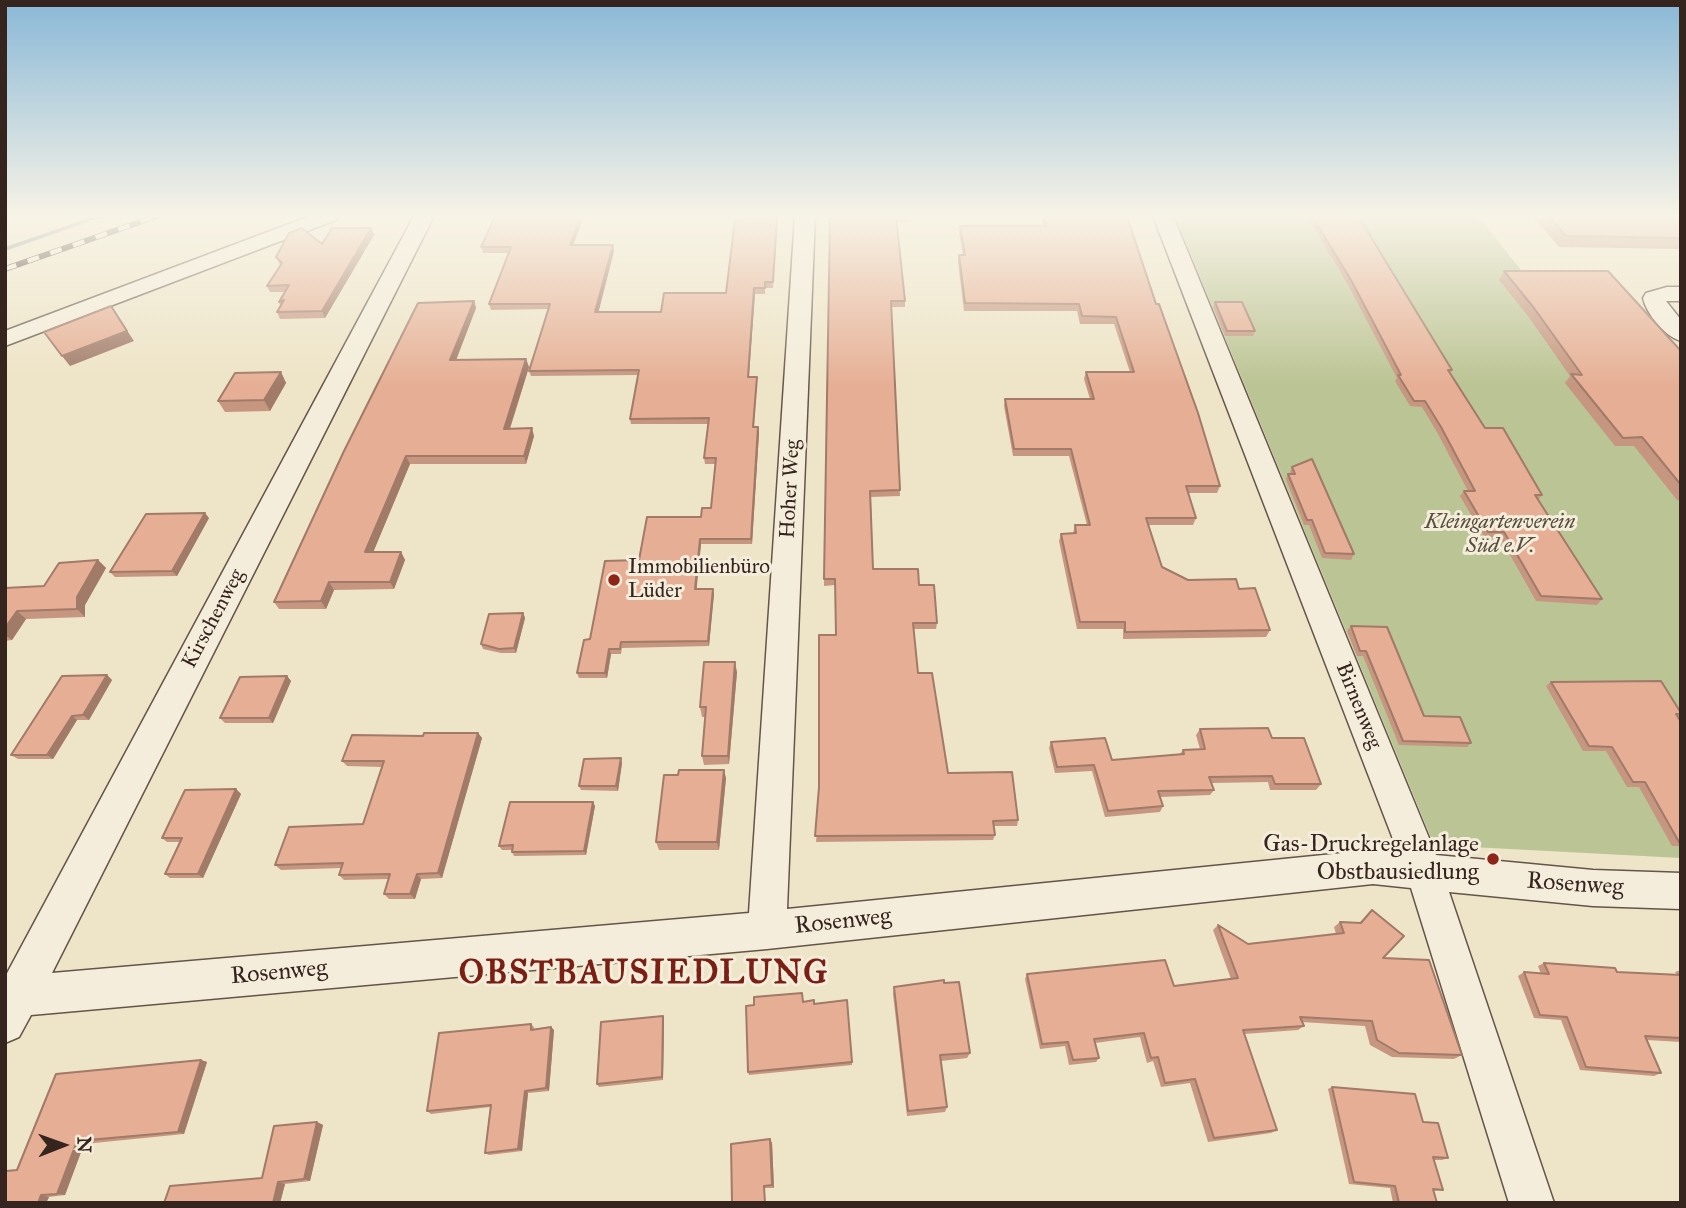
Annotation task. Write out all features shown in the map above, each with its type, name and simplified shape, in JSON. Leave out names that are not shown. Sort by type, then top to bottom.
[{"type":"street","points":[[5,339],[181,272]]},
{"type":"street","name":"Kirschenweg","points":[[9,1005],[394,272]]},
{"type":"street","name":"Hoher Weg","points":[[767,930],[802,272]]},
{"type":"street","name":"Birnenweg","points":[[1185,272],[1424,872],[1532,1203]]},
{"type":"street","points":[[1681,294],[1654,298],[1656,307],[1681,334]]},
{"type":"street","name":"Rosenweg","points":[[9,1005],[1373,867],[1592,888],[1681,891]]},
{"type":"green space","name":"Kleingartenverein Süd e.V.","points":[[1198,272],[1523,272],[1681,471],[1681,858],[1434,845]]},
{"type":"building","points":[[276,272],[345,272],[322,311],[277,312],[284,300],[279,302],[289,285],[267,286]]},
{"type":"building","points":[[501,272],[606,272],[595,312],[661,312],[664,293],[726,293],[729,272],[774,272],[773,282],[765,282],[765,288],[754,288],[748,377],[757,377],[753,427],[758,427],[751,539],[700,539],[695,589],[713,589],[708,641],[621,642],[620,649],[609,649],[605,673],[577,673],[584,640],[590,639],[605,561],[639,560],[647,517],[701,517],[702,508],[711,508],[716,458],[704,458],[709,418],[630,419],[639,370],[529,371],[550,304],[489,304]]},
{"type":"building","points":[[829,272],[902,272],[905,301],[891,301],[900,490],[870,491],[873,569],[918,569],[919,585],[934,585],[937,623],[913,623],[918,673],[932,673],[948,773],[1012,772],[1018,820],[993,821],[995,835],[815,836],[819,787],[819,635],[836,635],[835,579],[824,579]]},
{"type":"building","points":[[961,272],[1146,272],[1198,413],[1220,486],[1186,486],[1196,518],[1146,518],[1162,567],[1188,580],[1236,579],[1239,589],[1255,588],[1270,630],[1125,632],[1125,622],[1080,622],[1061,534],[1076,533],[1075,525],[1090,525],[1071,449],[1014,449],[1005,399],[1094,399],[1086,372],[1134,372],[1116,317],[1082,316],[1079,304],[965,303]]},
{"type":"building","points":[[1346,272],[1392,272],[1452,370],[1448,370],[1485,428],[1503,428],[1542,495],[1535,495],[1602,599],[1541,596],[1504,532],[1488,532],[1464,491],[1475,491],[1441,427],[1425,401],[1414,401],[1398,375],[1401,375]]},
{"type":"building","points":[[1505,272],[1609,272],[1681,351],[1681,485],[1642,437],[1623,438],[1571,374],[1582,375]]},
{"type":"building","points":[[474,301],[450,360],[526,359],[504,429],[532,428],[524,456],[406,456],[365,552],[401,552],[390,582],[329,582],[321,601],[274,602],[344,451],[418,303]]},
{"type":"building","points":[[1215,302],[1242,302],[1255,331],[1227,331]]},
{"type":"building","points":[[111,306],[127,331],[62,356],[44,332]]},
{"type":"building","points":[[281,372],[264,400],[218,401],[235,373]]},
{"type":"building","points":[[1312,459],[1354,554],[1325,553],[1312,520],[1307,520],[1288,474],[1295,474],[1292,467]]},
{"type":"building","points":[[205,513],[172,571],[110,572],[146,514]]},
{"type":"building","points":[[98,560],[77,597],[77,609],[17,611],[5,628],[5,588],[44,586],[59,563]]},
{"type":"building","points":[[523,613],[514,648],[499,649],[481,644],[489,614]]},
{"type":"building","points":[[1351,626],[1387,627],[1424,716],[1460,717],[1471,743],[1403,741],[1366,651],[1360,651]]},
{"type":"building","points":[[704,662],[735,662],[728,756],[702,756],[706,707],[700,707]]},
{"type":"building","points":[[107,675],[83,715],[72,716],[47,755],[11,755],[62,676]]},
{"type":"building","points":[[287,676],[269,718],[220,718],[240,677]]},
{"type":"building","points":[[1661,681],[1681,713],[1676,714],[1681,722],[1681,842],[1645,782],[1633,782],[1612,747],[1589,746],[1551,682]]},
{"type":"building","points":[[1268,728],[1272,738],[1304,738],[1321,784],[1275,784],[1272,776],[1209,777],[1214,790],[1158,791],[1163,806],[1108,811],[1094,765],[1057,767],[1051,742],[1105,738],[1112,760],[1184,754],[1183,750],[1205,749],[1200,729]]},
{"type":"building","points":[[424,733],[478,733],[438,873],[417,874],[410,894],[384,894],[390,874],[339,875],[343,863],[275,865],[289,827],[363,824],[384,761],[342,761],[352,735],[423,736]]},
{"type":"building","points":[[621,758],[616,786],[579,786],[584,759]]},
{"type":"building","points":[[679,770],[724,770],[717,842],[656,842],[664,775],[678,775]]},
{"type":"building","points":[[236,789],[198,874],[165,874],[182,838],[162,838],[185,790]]},
{"type":"building","points":[[510,802],[593,802],[584,851],[512,852],[513,845],[499,846]]},
{"type":"building","points":[[1372,910],[1404,936],[1383,958],[1429,960],[1462,1055],[1399,1053],[1377,1040],[1372,1021],[1300,1017],[1304,1026],[1243,1030],[1277,1130],[1214,1138],[1195,1079],[1165,1083],[1158,1057],[1151,1058],[1144,1033],[1094,1039],[1099,1058],[1073,1060],[1068,1042],[1042,1044],[1027,974],[1165,960],[1174,986],[1238,978],[1218,925],[1248,944],[1344,933],[1340,922],[1361,923]]},
{"type":"building","points":[[1544,963],[1615,968],[1617,972],[1681,975],[1681,1038],[1645,1036],[1661,1073],[1586,1067],[1567,1017],[1540,1015],[1524,972],[1549,974]]},
{"type":"building","points":[[944,980],[944,983],[959,982],[970,1053],[940,1055],[947,1107],[908,1111],[894,987]]},
{"type":"building","points":[[802,993],[803,1002],[814,1000],[814,1004],[847,1000],[852,1062],[748,1072],[746,1006],[754,1005],[754,997]]},
{"type":"building","points":[[663,1016],[662,1077],[597,1084],[601,1022]]},
{"type":"building","points":[[531,1024],[531,1030],[551,1027],[546,1088],[525,1091],[518,1149],[485,1153],[491,1105],[427,1111],[439,1033]]},
{"type":"building","points":[[201,1060],[178,1132],[77,1141],[57,1194],[41,1195],[38,1203],[5,1203],[5,1173],[17,1170],[56,1074]]},
{"type":"building","points":[[1332,1087],[1415,1094],[1423,1122],[1438,1123],[1448,1158],[1433,1157],[1443,1190],[1433,1189],[1437,1203],[1399,1203],[1395,1186],[1354,1182]]},
{"type":"building","points":[[317,1122],[304,1179],[278,1182],[273,1203],[164,1203],[170,1186],[262,1178],[274,1126]]},
{"type":"building","points":[[770,1139],[772,1185],[764,1186],[765,1203],[732,1203],[731,1144]]},
{"type":"place","name":"Immobilienbüro Lüder","points":[[614,580]]},
{"type":"place","name":"Gas-Druckregelanlage Obstbausiedlung","points":[[1493,859]]},
{"type":"district","name":"OBSTBAUSIEDLUNG","points":[[644,975]]}]
